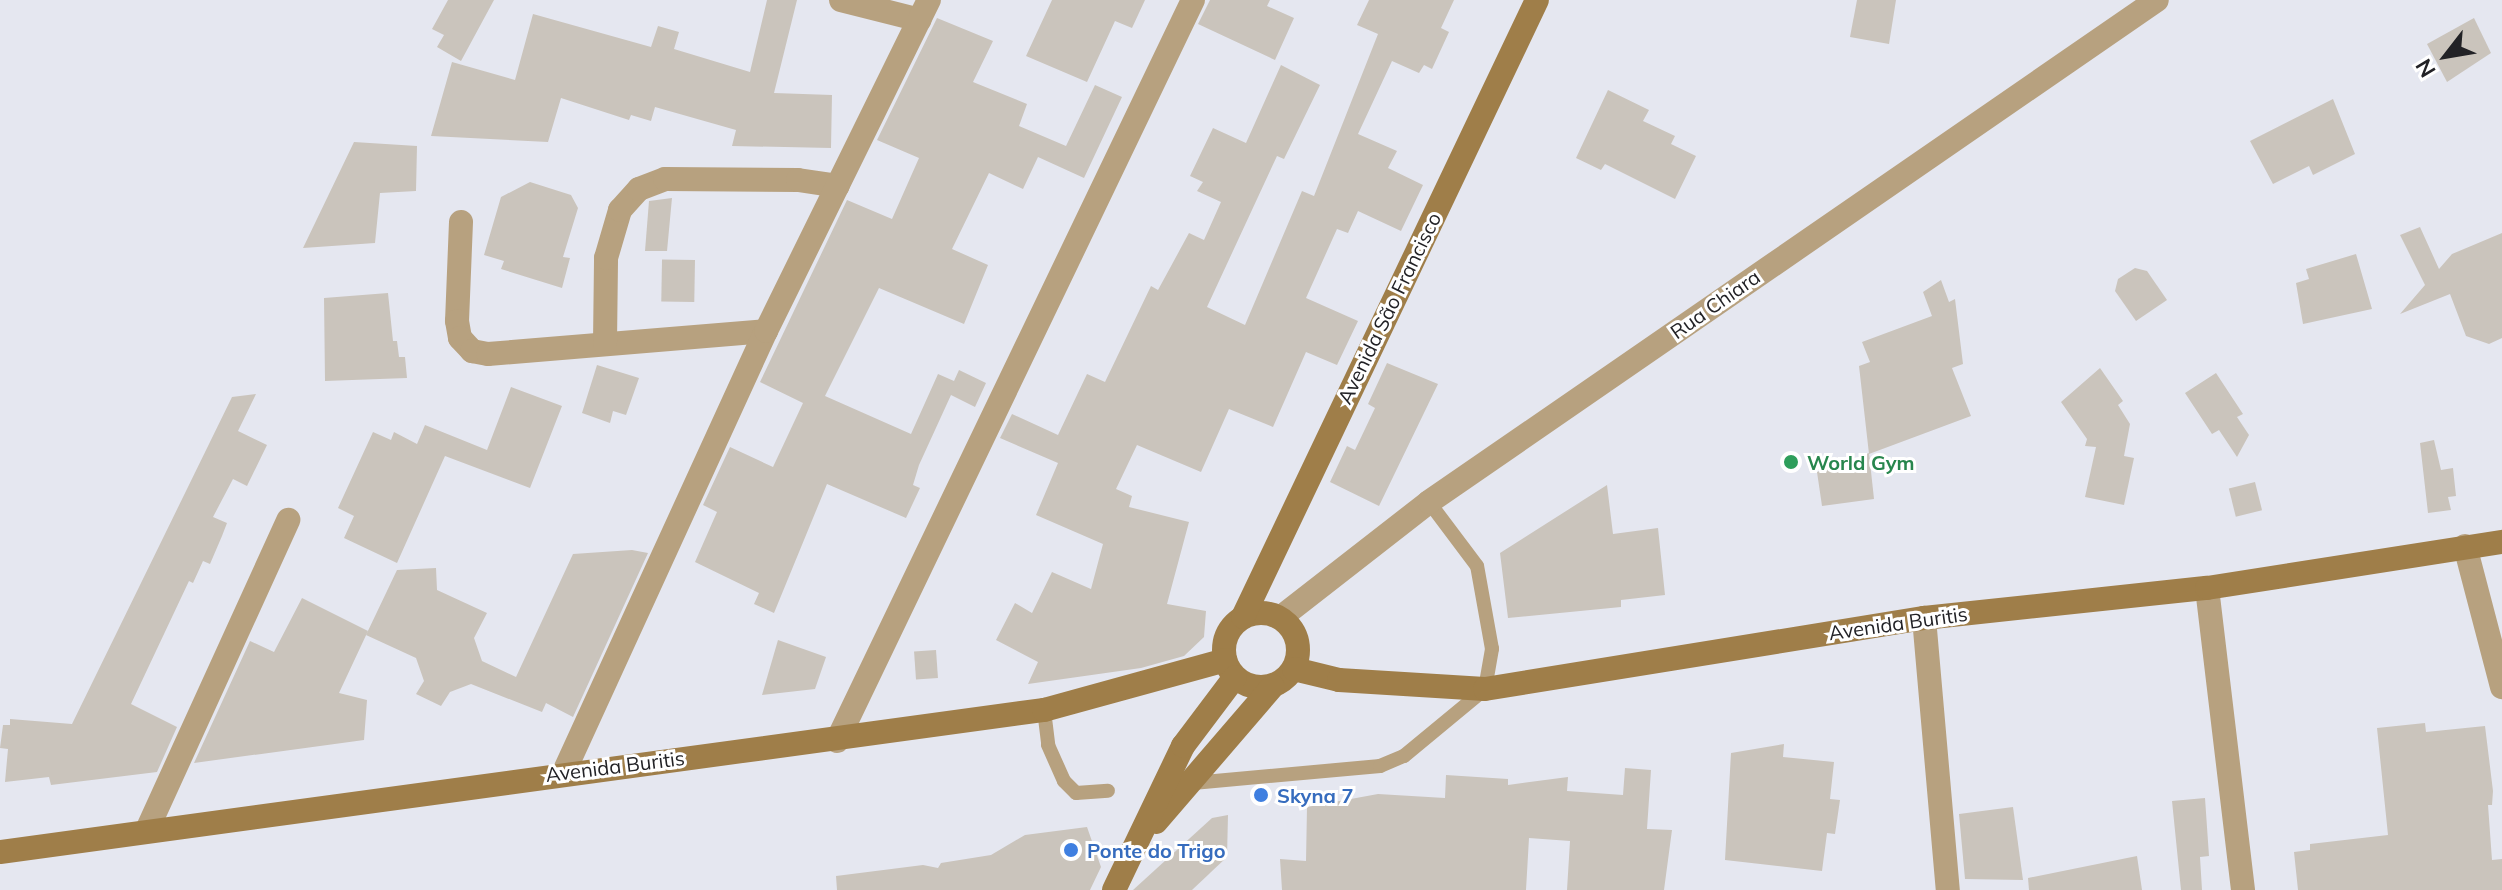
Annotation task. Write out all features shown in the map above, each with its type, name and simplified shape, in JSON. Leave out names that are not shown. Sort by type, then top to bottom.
[{"type":"street","points":[[564,772],[766,331],[924,10],[841,0]]},
{"type":"street","points":[[837,741],[1193,0]]},
{"type":"street","name":"Avenida São Francisco","points":[[1243,617],[1537,0]]},
{"type":"street","name":"Rua Chiara","points":[[1280,618],[1429,502],[2157,0]]},
{"type":"street","points":[[605,343],[606,258],[620,210],[639,189],[665,179],[798,180],[838,186]]},
{"type":"street","points":[[461,222],[457,321],[460,338],[472,351],[488,354],[766,331]]},
{"type":"street","points":[[147,830],[288,520]]},
{"type":"street","name":"Avenida Buritis","points":[[1294,669],[1339,680],[1485,689],[1924,618],[2207,588],[2502,542]]},
{"type":"street","points":[[2465,546],[2502,687]]},
{"type":"street","points":[[2207,588],[2243,890]]},
{"type":"street","points":[[1114,890],[1183,746],[1230,669],[1226,635],[1243,617],[1268,613],[1280,618],[1298,641],[1294,669],[1273,686],[1193,783],[1141,838]]},
{"type":"street","points":[[1924,618],[1948,890]]},
{"type":"street","points":[[1230,669],[1253,687],[1273,686]]},
{"type":"street","name":"Avenida Buritis","points":[[0,852],[564,772],[837,741],[1044,710],[1230,669]]},
{"type":"lane","points":[[1193,783],[1380,766],[1404,756],[1485,689],[1492,649],[1477,566],[1429,502]]},
{"type":"lane","points":[[1044,710],[1048,745],[1064,781],[1076,793],[1108,791]]},
{"type":"building","points":[[448,0],[494,0],[461,61],[437,47],[444,35],[432,29]]},
{"type":"building","points":[[767,0],[797,0],[774,93],[832,95],[831,148],[732,146],[736,130],[655,107],[651,121],[631,115],[629,120],[561,98],[548,142],[431,136],[452,62],[515,80],[533,14],[651,47],[658,26],[679,32],[674,49],[750,72]]},
{"type":"building","points":[[1052,0],[1145,0],[1132,28],[1115,21],[1087,82],[1026,56]]},
{"type":"building","points":[[1210,0],[1270,0],[1267,6],[1294,18],[1275,60],[1198,24]]},
{"type":"building","points":[[1369,0],[1454,0],[1441,28],[1449,32],[1432,69],[1424,65],[1419,73],[1392,61],[1358,134],[1397,151],[1388,168],[1423,185],[1401,231],[1358,211],[1348,233],[1337,229],[1306,298],[1358,321],[1337,365],[1306,352],[1273,427],[1229,409],[1201,472],[1137,445],[1116,489],[1132,496],[1129,507],[1189,522],[1167,604],[1206,611],[1204,637],[1184,656],[1141,668],[1028,684],[1038,662],[996,640],[1015,603],[1032,613],[1052,572],[1091,589],[1103,544],[1036,515],[1058,463],[1000,438],[1012,414],[1058,435],[1087,374],[1105,382],[1151,286],[1158,290],[1189,233],[1204,240],[1221,202],[1197,191],[1203,182],[1190,176],[1213,128],[1246,143],[1281,65],[1320,85],[1284,159],[1277,156],[1207,307],[1245,325],[1302,191],[1314,196],[1378,34],[1357,25]]},
{"type":"building","points":[[1857,0],[1896,0],[1889,44],[1850,37]]},
{"type":"building","points":[[937,18],[993,41],[973,82],[1027,104],[1019,126],[1066,146],[1095,85],[1122,97],[1084,178],[1038,157],[1023,189],[989,173],[952,249],[988,265],[964,324],[879,288],[825,396],[911,434],[938,374],[954,381],[959,370],[986,383],[975,407],[951,395],[919,465],[913,485],[920,488],[906,518],[827,484],[774,613],[754,604],[759,593],[695,562],[717,512],[703,505],[730,447],[773,467],[803,403],[760,382],[847,200],[892,219],[919,158],[877,140]]},
{"type":"building","points":[[2474,18],[2491,53],[2447,82],[2427,44]]},
{"type":"building","points":[[1608,90],[1649,110],[1643,121],[1675,136],[1671,144],[1696,156],[1675,199],[1605,164],[1601,170],[1576,158]]},
{"type":"building","points":[[2333,99],[2355,154],[2313,175],[2309,166],[2273,184],[2250,141]]},
{"type":"building","points":[[354,142],[417,146],[416,191],[380,193],[375,243],[303,248]]},
{"type":"building","points":[[530,182],[571,195],[578,208],[563,257],[570,258],[562,288],[501,269],[504,261],[484,255],[501,197]]},
{"type":"building","points":[[672,198],[667,251],[645,251],[649,201]]},
{"type":"building","points":[[2420,227],[2439,269],[2452,254],[2502,233],[2502,338],[2489,344],[2466,336],[2450,294],[2400,314],[2425,285],[2400,235]]},
{"type":"building","points":[[2356,254],[2372,309],[2303,324],[2296,283],[2309,279],[2306,269]]},
{"type":"building","points":[[662,259],[695,260],[694,302],[661,301]]},
{"type":"building","points":[[2135,268],[2147,271],[2167,300],[2136,321],[2115,291],[2118,279]]},
{"type":"building","points":[[1941,280],[1949,302],[1955,299],[1963,364],[1952,368],[1971,416],[1869,454],[1859,366],[1870,362],[1862,342],[1932,316],[1923,292]]},
{"type":"building","points":[[388,293],[393,341],[397,341],[399,357],[405,357],[407,378],[325,381],[324,298]]},
{"type":"building","points":[[1387,363],[1438,384],[1379,506],[1330,482],[1347,446],[1355,450],[1375,408],[1368,404]]},
{"type":"building","points":[[597,365],[639,378],[626,415],[613,411],[610,423],[582,413]]},
{"type":"building","points":[[2100,368],[2123,401],[2118,405],[2130,424],[2124,456],[2134,458],[2124,505],[2085,497],[2096,447],[2085,446],[2087,439],[2061,402]]},
{"type":"building","points":[[2216,373],[2243,414],[2237,417],[2249,435],[2237,457],[2219,430],[2212,434],[2185,393]]},
{"type":"building","points":[[511,387],[562,406],[530,488],[445,456],[397,563],[344,538],[354,516],[338,508],[373,432],[391,440],[394,432],[417,444],[425,425],[487,450]]},
{"type":"building","points":[[256,394],[238,431],[267,445],[247,486],[233,479],[213,517],[227,523],[210,564],[203,561],[193,583],[189,581],[131,704],[177,727],[157,772],[51,785],[49,777],[5,782],[8,749],[0,748],[3,725],[10,725],[10,719],[72,724],[232,397]]},
{"type":"building","points":[[2434,440],[2441,470],[2453,468],[2456,496],[2448,497],[2451,510],[2428,513],[2420,443]]},
{"type":"building","points":[[1869,453],[1874,499],[1822,506],[1817,472]]},
{"type":"building","points":[[2255,482],[2262,510],[2236,517],[2229,489]]},
{"type":"building","points":[[1607,485],[1613,534],[1658,528],[1665,595],[1621,600],[1621,607],[1508,618],[1500,553]]},
{"type":"building","points":[[632,550],[648,553],[573,717],[546,703],[542,712],[471,684],[450,692],[441,706],[416,694],[424,681],[416,658],[366,635],[397,570],[436,568],[437,590],[487,613],[474,638],[482,661],[516,677],[573,554]]},
{"type":"building","points":[[302,598],[368,631],[339,693],[367,700],[364,740],[194,763],[250,641],[274,652]]},
{"type":"building","points":[[778,640],[826,657],[815,689],[762,695]]},
{"type":"building","points":[[936,650],[938,678],[916,679],[914,652]]},
{"type":"building","points":[[2425,723],[2426,732],[2485,726],[2493,791],[2492,805],[2488,805],[2492,860],[2502,859],[2502,890],[2298,890],[2294,852],[2310,850],[2310,844],[2388,835],[2377,728]]},
{"type":"building","points":[[1784,744],[1783,757],[1834,762],[1830,799],[1840,800],[1835,834],[1827,833],[1822,871],[1725,860],[1731,753]]},
{"type":"building","points":[[1625,768],[1651,770],[1647,829],[1672,830],[1664,890],[1567,890],[1570,841],[1529,838],[1526,890],[1282,890],[1280,859],[1306,861],[1307,807],[1378,794],[1445,798],[1446,775],[1508,779],[1508,785],[1568,777],[1567,791],[1623,795]]},
{"type":"building","points":[[2205,798],[2209,856],[2200,857],[2202,890],[2181,890],[2172,801]]},
{"type":"building","points":[[2013,807],[2023,880],[1965,879],[1959,814]]},
{"type":"building","points":[[1228,815],[1227,857],[1192,890],[1133,890],[1212,818]]},
{"type":"building","points":[[1087,827],[1101,867],[1090,890],[837,890],[836,876],[923,865],[938,868],[941,863],[991,855],[1025,835]]},
{"type":"building","points":[[2137,856],[2142,890],[2029,890],[2028,878]]},
{"type":"place","name":"World Gym","points":[[1791,462]]},
{"type":"place","name":"Skyna 7","points":[[1261,795]]},
{"type":"place","name":"Ponte do Trigo","points":[[1071,850]]}]
